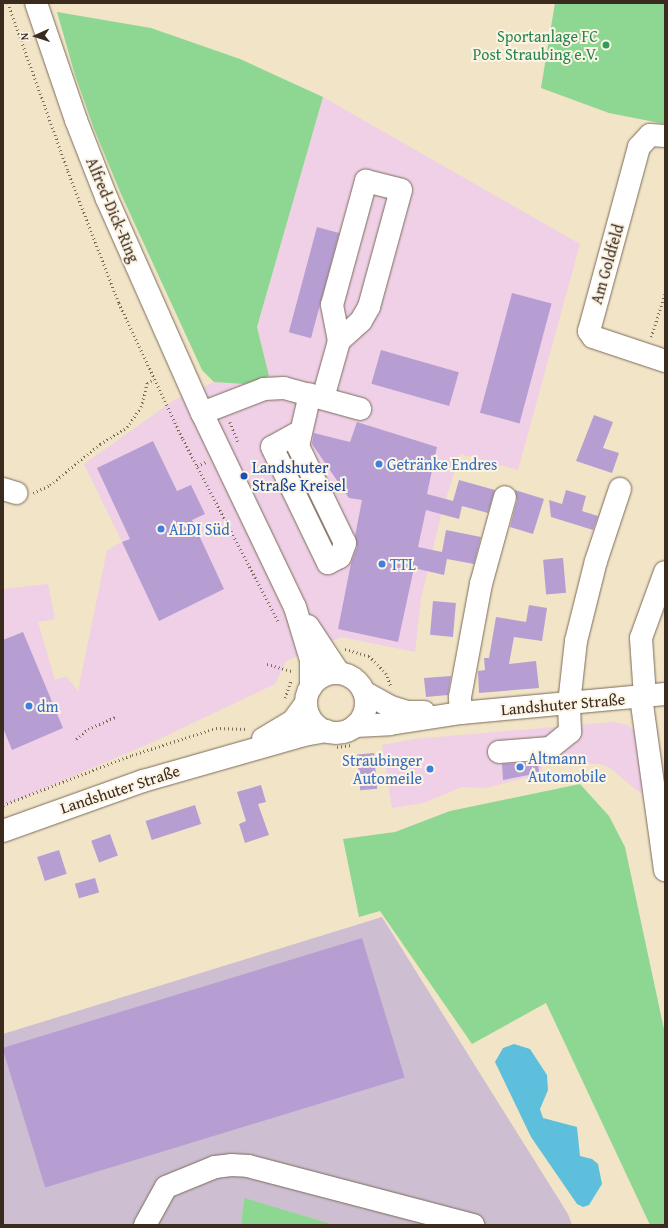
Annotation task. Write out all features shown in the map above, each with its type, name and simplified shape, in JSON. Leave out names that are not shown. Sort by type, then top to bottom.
[{"type":"main road","name":"Alfred-Dick-Ring","points":[[36,3],[76,120],[107,199],[202,413],[295,607],[339,673]]},
{"type":"main road","name":"Am Goldfeld","points":[[655,358],[593,337],[589,331],[639,147],[650,135],[665,136]]},
{"type":"main road","points":[[301,431],[272,447],[328,563],[340,557],[345,543],[298,446],[301,431],[339,341],[361,321],[368,307],[401,190],[366,181],[332,305],[339,341]]},
{"type":"main road","points":[[202,413],[264,388],[284,388],[360,408]]},
{"type":"main road","points":[[499,752],[550,748],[570,732],[569,704],[576,641],[596,561],[620,489]]},
{"type":"main road","points":[[461,713],[460,697],[481,584],[505,497]]},
{"type":"main road","points":[[665,572],[641,638],[650,696],[665,870]]},
{"type":"main road","name":"Alfred-Dick-Ring","points":[[295,607],[311,660],[308,695]]},
{"type":"main road","points":[[339,673],[354,679],[364,692],[364,710],[355,726],[337,733],[327,731],[312,721],[308,695],[323,676],[339,673]]},
{"type":"main road","name":"Landshuter Straße","points":[[364,692],[391,707],[407,712],[461,713]]},
{"type":"main road","name":"Landshuter Straße","points":[[239,753],[293,721],[308,695]]},
{"type":"main road","name":"Landshuter Straße","points":[[355,726],[390,724],[461,713],[650,696]]},
{"type":"main road","name":"Landshuter Straße","points":[[3,831],[96,795],[239,753],[304,735],[327,731]]},
{"type":"main road","points":[[145,1225],[166,1187],[215,1167],[231,1165],[248,1166],[473,1225]]},
{"type":"path","points":[[8,3],[97,248],[154,378],[280,626]]},
{"type":"path","points":[[655,358],[665,293]]},
{"type":"path","points":[[10,491],[40,491],[100,444],[127,428],[141,406],[147,383],[154,378]]},
{"type":"path","points":[[268,664],[289,670]]},
{"type":"path","points":[[76,739],[88,729],[115,717]]},
{"type":"path","points":[[3,806],[132,756],[216,728],[248,729],[254,726]]},
{"type":"shaded area","points":[[323,97],[580,244],[518,470],[460,454],[441,515],[421,598],[415,652],[341,637],[286,661],[275,684],[153,742],[3,806],[3,589],[48,584],[55,619],[38,622],[55,680],[66,676],[78,691],[107,550],[122,542],[84,464],[174,400],[214,382],[244,384],[269,376],[257,327]]},
{"type":"shaded area","points":[[613,722],[628,725],[635,732],[647,792],[640,793],[610,768],[600,764],[542,764],[542,774],[485,788],[462,787],[424,803],[392,808],[382,745],[414,739]]},
{"type":"shaded area","points":[[382,917],[568,1214],[572,1225],[335,1225],[244,1199],[241,1225],[3,1225],[3,1034]]},
{"type":"green space","name":"Sportanlage FC Post Straubing e.V.","points":[[555,3],[665,3],[665,124],[609,113],[541,88]]},
{"type":"green space","points":[[57,12],[151,28],[240,59],[323,97],[257,327],[269,376],[244,384],[214,382],[202,370],[121,194],[94,129],[75,75]]},
{"type":"green space","points":[[580,784],[609,816],[625,847],[665,1034],[665,1225],[650,1225],[546,1003],[472,1044],[380,911],[359,917],[343,839],[395,832],[450,811]]},
{"type":"green space","points":[[244,1198],[335,1225],[241,1225]]},
{"type":"water","points":[[514,1044],[530,1049],[547,1075],[548,1090],[540,1109],[543,1118],[577,1127],[580,1156],[592,1159],[598,1164],[602,1184],[589,1205],[583,1207],[577,1204],[531,1137],[495,1062],[503,1048]]},
{"type":"building","points":[[317,227],[339,233],[311,338],[289,332]]},
{"type":"building","points":[[512,293],[552,304],[520,423],[480,413]]},
{"type":"building","points":[[381,350],[459,372],[449,406],[371,384]]},
{"type":"building","points":[[594,415],[613,422],[603,448],[619,453],[612,473],[576,461]]},
{"type":"building","points":[[357,422],[437,447],[427,494],[453,501],[459,480],[495,490],[488,513],[462,506],[459,519],[426,510],[418,547],[442,552],[446,530],[481,537],[474,564],[447,559],[444,575],[414,568],[398,642],[338,629],[351,563],[357,547],[355,536],[362,500],[349,498],[312,444],[314,433],[350,442]]},
{"type":"building","name":"ALDI Süd","points":[[153,441],[177,491],[191,485],[205,514],[192,520],[224,589],[159,621],[122,542],[130,539],[97,468]]},
{"type":"building","points":[[515,490],[544,499],[533,534],[510,527],[517,500]]},
{"type":"building","points":[[566,490],[586,496],[582,511],[598,516],[593,530],[551,517],[549,500],[562,504]]},
{"type":"building","points":[[563,558],[566,593],[546,595],[543,560]]},
{"type":"building","points":[[433,601],[456,603],[453,637],[430,635]]},
{"type":"building","points":[[529,605],[547,608],[542,641],[514,637],[509,664],[536,661],[539,688],[479,693],[478,671],[485,670],[484,658],[489,658],[496,617],[526,622]]},
{"type":"building","name":"dm","points":[[23,632],[63,728],[12,750],[3,728],[3,640]]},
{"type":"building","points":[[451,676],[448,695],[426,697],[424,678]]},
{"type":"building","points":[[374,753],[377,789],[360,790],[357,754]]},
{"type":"building","name":"Altmann Automobile","points":[[538,762],[539,773],[503,780],[502,764]]},
{"type":"building","points":[[261,785],[266,802],[258,804],[269,835],[245,843],[239,824],[246,821],[237,792]]},
{"type":"building","points":[[195,805],[201,824],[152,840],[146,821]]},
{"type":"building","points":[[110,834],[118,856],[99,862],[91,841]]},
{"type":"building","points":[[59,850],[67,874],[45,881],[37,857]]},
{"type":"building","points":[[95,878],[99,892],[79,898],[75,884]]},
{"type":"building","points":[[362,938],[405,1078],[45,1188],[3,1048]]},
{"type":"place","name":"Sportanlage FC Post Straubing e.V.","points":[[606,45]]},
{"type":"place","name":"Getränke Endres","points":[[379,464]]},
{"type":"place","name":"Landshuter Straße Kreisel","points":[[244,476]]},
{"type":"place","name":"ALDI Süd","points":[[161,529]]},
{"type":"place","name":"TTL","points":[[382,564]]},
{"type":"place","name":"dm","points":[[29,706]]},
{"type":"place","name":"Altmann Automobile","points":[[520,767]]},
{"type":"place","name":"Straubinger Automeile","points":[[430,769]]}]
